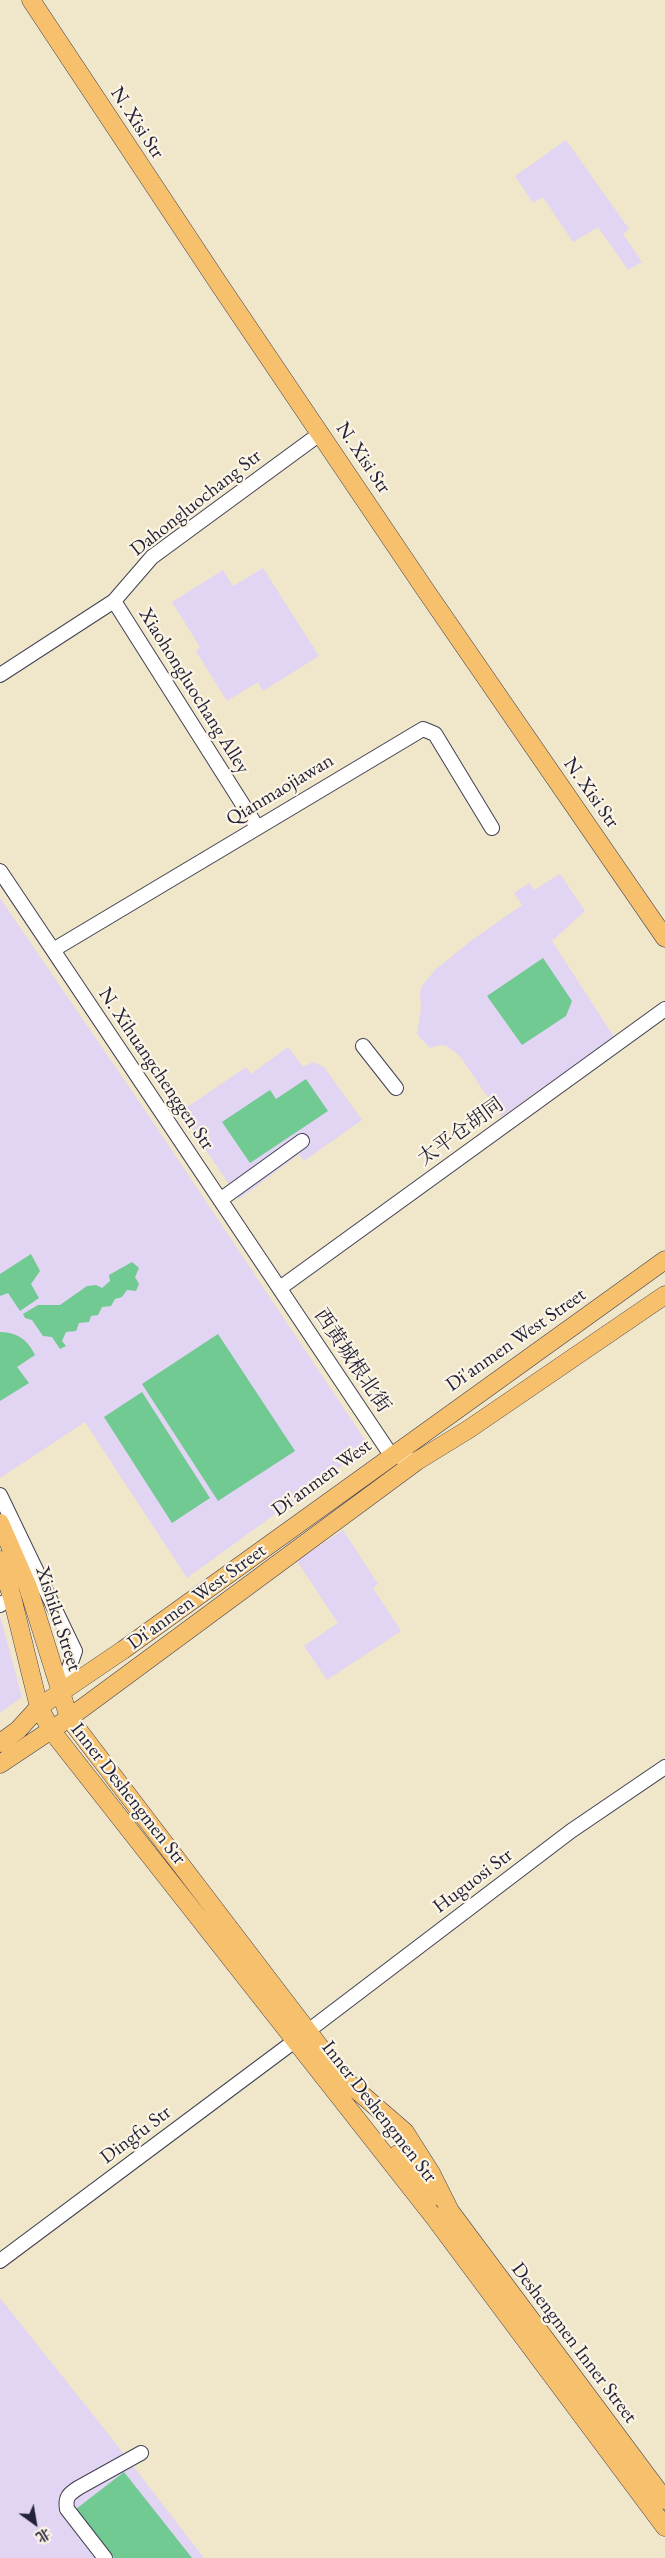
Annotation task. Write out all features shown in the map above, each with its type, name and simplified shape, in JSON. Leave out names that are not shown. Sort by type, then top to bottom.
[{"type":"main road","name":"N. Xisi Str","points":[[31,0],[219,284],[490,685],[665,938]]},
{"type":"main road","name":"Di'anmen West Street","points":[[391,1455],[665,1260]]},
{"type":"main road","points":[[418,1461],[469,1429],[665,1295]]},
{"type":"main road","name":"Di'anmen West","points":[[60,1694],[391,1455]]},
{"type":"main road","name":"Di'anmen West Street","points":[[0,1764],[69,1718],[418,1461]]},
{"type":"main road","name":"Xishiku Street","points":[[0,1523],[28,1587],[60,1694]]},
{"type":"main road","name":"Inner Deshengmen Str","points":[[0,1560],[6,1601],[39,1707],[51,1730],[275,2001]]},
{"type":"main road","points":[[0,1742],[18,1730],[39,1707],[60,1694]]},
{"type":"main road","name":"Deshengmen Inner Street","points":[[60,1694],[69,1718],[218,1916],[275,2001],[339,2084],[405,2132],[431,2173],[450,2211],[596,2421],[665,2500]]},
{"type":"main road","name":"Inner Deshengmen Str","points":[[339,2084],[437,2221],[596,2421],[665,2527]]},
{"type":"street","name":"Dahongluochang Str","points":[[0,675],[114,600],[152,557],[321,433]]},
{"type":"street","name":"Xiaohongluochang Alley","points":[[114,600],[257,827]]},
{"type":"street","name":"Qianmaojiawan","points":[[53,950],[422,729],[435,734],[492,828]]},
{"type":"street","name":"N. Xihuangchenggen Str","points":[[0,871],[280,1288]]},
{"type":"street","name":"太平仓胡同","points":[[280,1288],[665,1009]]},
{"type":"street","points":[[363,1046],[396,1088]]},
{"type":"street","points":[[220,1200],[302,1141]]},
{"type":"street","name":"西黄城根北街","points":[[280,1288],[391,1455]]},
{"type":"street","points":[[391,1455],[418,1461]]},
{"type":"street","name":"Xishiku Street","points":[[0,1495],[75,1651],[60,1694]]},
{"type":"street","name":"Xishiku Street","points":[[0,1575],[6,1601]]},
{"type":"street","name":"Huguosi Str","points":[[302,2035],[571,1831],[665,1767]]},
{"type":"street","name":"Dingfu Str","points":[[0,2261],[302,2035]]},
{"type":"street","points":[[105,2558],[67,2509],[66,2501],[68,2495],[141,2453]]},
{"type":"shaded area","points":[[566,140],[629,229],[623,234],[642,262],[628,270],[598,227],[573,242],[543,197],[533,203],[515,176]]},
{"type":"shaded area","points":[[263,568],[319,656],[263,691],[258,682],[227,701],[196,651],[200,647],[172,602],[223,570],[233,586]]},
{"type":"shaded area","points":[[560,874],[585,911],[552,941],[614,1037],[501,1117],[460,1056],[447,1046],[440,1045],[430,1048],[417,1034],[421,1009],[420,992],[422,986],[435,970],[472,940],[522,905],[514,893],[529,883],[534,890]]},
{"type":"shaded area","points":[[0,898],[155,1125],[369,1446],[187,1578],[85,1422],[0,1478]]},
{"type":"shaded area","points":[[288,1047],[303,1067],[313,1062],[324,1067],[362,1120],[304,1161],[299,1154],[239,1199],[180,1112],[246,1067],[251,1074]]},
{"type":"shaded area","points":[[343,1530],[378,1584],[373,1588],[401,1631],[327,1680],[304,1646],[338,1623],[297,1561]]},
{"type":"shaded area","points":[[0,1616],[22,1697],[0,1713]]},
{"type":"shaded area","points":[[0,2298],[110,2436],[204,2558],[0,2558]]},
{"type":"green space","points":[[543,958],[572,1001],[566,1016],[522,1045],[487,996]]},
{"type":"green space","points":[[306,1079],[328,1111],[250,1163],[222,1122],[270,1090],[276,1099]]},
{"type":"green space","points":[[31,1254],[40,1271],[31,1284],[39,1298],[20,1311],[8,1293],[0,1296],[0,1274]]},
{"type":"green space","points":[[132,1262],[139,1268],[135,1277],[139,1284],[136,1291],[127,1290],[122,1297],[115,1299],[111,1306],[102,1307],[98,1315],[91,1316],[89,1322],[79,1323],[76,1331],[66,1332],[62,1341],[66,1346],[60,1349],[52,1337],[43,1336],[32,1320],[25,1318],[23,1314],[38,1305],[60,1305],[87,1286],[96,1285],[102,1288],[110,1281],[109,1275]]},
{"type":"green space","points":[[0,1332],[17,1335],[29,1345],[35,1355],[17,1367],[29,1383],[0,1401]]},
{"type":"green space","points":[[218,1334],[295,1451],[218,1501],[142,1384]]},
{"type":"green space","points":[[142,1392],[210,1498],[172,1523],[104,1417]]},
{"type":"green space","points":[[124,2472],[192,2558],[114,2558],[76,2509]]}]
